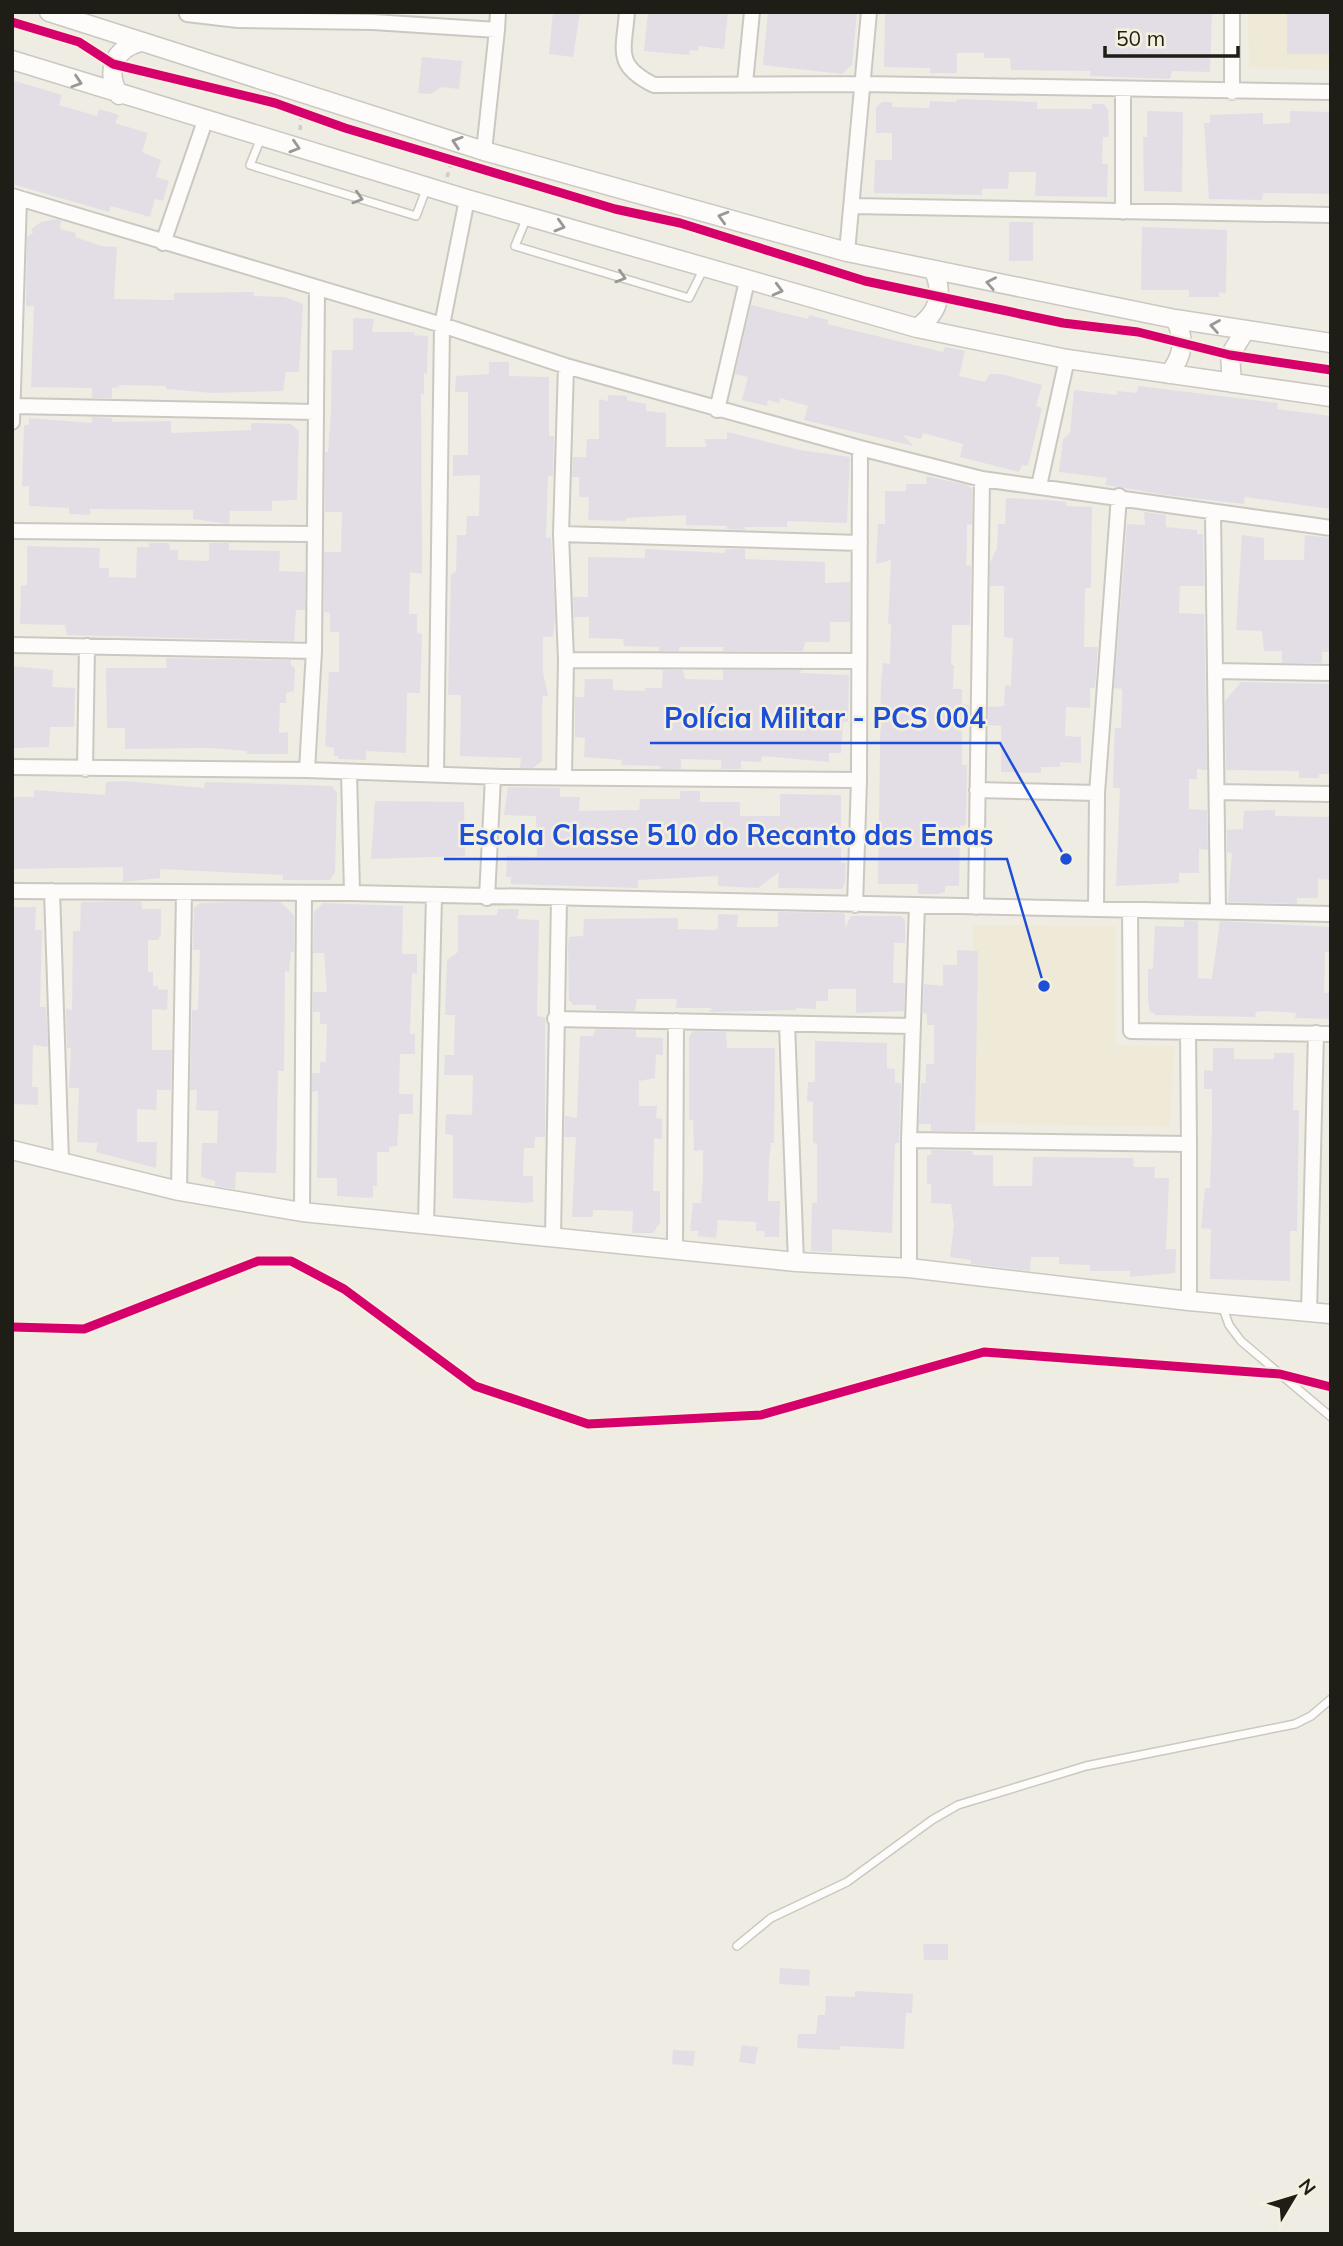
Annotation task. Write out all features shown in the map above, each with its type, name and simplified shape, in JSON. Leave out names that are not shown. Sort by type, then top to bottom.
[{"type":"street","points":[[484,151],[498,12]]},
{"type":"street","points":[[627,12],[623,55],[633,75],[654,85],[745,82],[1123,91],[1331,92]]},
{"type":"street","points":[[745,82],[751,12]]},
{"type":"street","points":[[847,252],[869,12]]},
{"type":"street","points":[[1232,12],[1232,92]]},
{"type":"street","points":[[56,13],[140,43],[304,94],[457,154],[484,151],[847,252],[933,271],[1175,319],[1331,343]]},
{"type":"street","points":[[187,14],[238,20],[373,17],[497,30]]},
{"type":"street","points":[[119,95],[111,75],[113,64],[119,53],[128,46],[140,43]]},
{"type":"street","points":[[12,61],[467,200],[917,328],[1067,359],[1331,397]]},
{"type":"street","points":[[1123,91],[1123,212]]},
{"type":"street","points":[[163,243],[205,121]]},
{"type":"street","points":[[12,422],[16,197],[442,325],[566,366],[860,449],[982,479],[1119,496],[1331,528]]},
{"type":"street","points":[[436,774],[442,325],[467,200]]},
{"type":"street","points":[[852,206],[1331,215]]},
{"type":"street","points":[[917,328],[936,310],[940,297],[933,271]]},
{"type":"street","points":[[718,410],[747,281]]},
{"type":"street","points":[[307,769],[314,651],[317,289]]},
{"type":"street","points":[[1168,374],[1181,353],[1181,331],[1175,319]]},
{"type":"street","points":[[1231,383],[1230,355],[1245,331]]},
{"type":"street","points":[[1039,486],[1067,359]]},
{"type":"street","points":[[564,777],[566,660],[561,534],[566,366]]},
{"type":"street","points":[[13,406],[316,412]]},
{"type":"street","points":[[855,905],[859,780],[860,449]]},
{"type":"street","points":[[976,907],[982,479]]},
{"type":"street","points":[[1096,909],[1097,793],[1119,496]]},
{"type":"street","points":[[1213,512],[1218,912]]},
{"type":"street","points":[[12,531],[315,534]]},
{"type":"street","points":[[561,534],[860,543]]},
{"type":"street","points":[[12,645],[314,651]]},
{"type":"street","points":[[85,769],[87,646]]},
{"type":"street","points":[[566,660],[859,661]]},
{"type":"street","points":[[1215,671],[1331,673]]},
{"type":"street","points":[[12,767],[307,769],[493,777],[859,780]]},
{"type":"street","points":[[349,772],[352,893]]},
{"type":"street","points":[[487,898],[493,777]]},
{"type":"street","points":[[978,790],[1097,793]]},
{"type":"street","points":[[1217,792],[1331,794]]},
{"type":"street","points":[[12,891],[352,893],[487,898],[1331,914]]},
{"type":"street","points":[[52,891],[61,1161]]},
{"type":"street","points":[[179,1191],[184,892]]},
{"type":"street","points":[[302,1212],[303,894]]},
{"type":"street","points":[[426,1223],[434,896]]},
{"type":"street","points":[[553,1236],[559,899]]},
{"type":"street","points":[[909,1268],[909,1140],[917,905]]},
{"type":"street","points":[[1130,910],[1130,1031],[1323,1034],[1309,1312]]},
{"type":"street","points":[[555,1019],[912,1026]]},
{"type":"street","points":[[675,1249],[676,1021]]},
{"type":"street","points":[[787,1024],[796,1262]]},
{"type":"street","points":[[1188,1032],[1189,1301]]},
{"type":"street","points":[[909,1140],[1189,1144]]},
{"type":"street","points":[[12,1150],[179,1191],[302,1212],[796,1262],[909,1268],[1189,1301],[1331,1314]]},
{"type":"lane","points":[[262,137],[250,165],[416,216],[434,190]]},
{"type":"lane","points":[[527,216],[515,246],[690,298],[704,268]]},
{"type":"lane","points":[[1222,1304],[1229,1325],[1241,1341],[1331,1416]]},
{"type":"lane","points":[[737,1946],[771,1917],[847,1882],[958,1805],[1086,1766],[1295,1724],[1311,1716],[1331,1699]]},
{"type":"path","points":[[298,148],[304,94]]},
{"type":"path","points":[[288,108],[312,117]]},
{"type":"path","points":[[441,155],[457,154]]},
{"type":"path","points":[[434,190],[457,154]]},
{"type":"shaded area","points":[[1248,12],[1331,12],[1331,70],[1249,68]]},
{"type":"shaded area","points":[[973,925],[1116,926],[1116,1045],[1174,1046],[1170,1127],[972,1123]]},
{"type":"building","points":[[553,12],[580,12],[573,57],[549,54]]},
{"type":"building","points":[[648,12],[728,12],[724,49],[698,46],[698,51],[690,50],[689,55],[644,51]]},
{"type":"building","points":[[768,12],[857,12],[852,65],[842,74],[763,65]]},
{"type":"building","points":[[1212,12],[1210,72],[1172,71],[1170,79],[1090,76],[1090,71],[1011,70],[1010,58],[984,58],[984,53],[957,53],[957,73],[930,73],[930,68],[884,67],[885,14]]},
{"type":"building","points":[[1287,12],[1331,12],[1331,54],[1287,54]]},
{"type":"building","points":[[422,57],[462,61],[459,89],[441,87],[431,94],[418,93]]},
{"type":"building","points":[[12,80],[62,95],[59,105],[97,116],[99,109],[119,115],[115,123],[148,133],[142,152],[161,160],[156,177],[169,181],[163,201],[155,199],[150,217],[111,206],[109,212],[12,184]]},
{"type":"building","points":[[957,99],[1037,102],[1037,109],[1092,109],[1092,104],[1104,104],[1108,110],[1109,137],[1103,137],[1102,164],[1108,164],[1107,197],[1035,196],[1036,172],[1009,172],[1008,189],[982,189],[982,195],[874,193],[875,160],[892,160],[892,133],[876,133],[876,107],[882,102],[892,102],[892,107],[929,108],[930,101],[956,102]]},
{"type":"building","points":[[1147,111],[1183,112],[1182,192],[1144,191],[1143,137],[1147,137]]},
{"type":"building","points":[[1290,111],[1331,112],[1331,194],[1263,193],[1262,200],[1209,199],[1204,123],[1210,123],[1210,115],[1263,113],[1263,124],[1290,123]]},
{"type":"building","points":[[57,219],[61,221],[60,229],[76,233],[75,237],[101,246],[117,247],[114,299],[174,300],[174,293],[254,292],[254,296],[285,297],[303,304],[299,372],[286,372],[283,391],[212,393],[166,389],[166,386],[118,385],[120,387],[112,388],[112,398],[92,398],[92,388],[31,387],[34,306],[26,306],[27,237],[33,233],[31,229],[41,222]]},
{"type":"building","points":[[1009,222],[1033,222],[1033,261],[1009,261]]},
{"type":"building","points":[[1142,227],[1227,230],[1226,293],[1219,292],[1219,297],[1189,297],[1189,290],[1141,290]]},
{"type":"building","points":[[751,305],[808,319],[809,315],[829,320],[827,324],[943,352],[945,347],[965,351],[959,376],[985,382],[990,374],[1001,374],[1042,385],[1036,406],[1042,408],[1028,466],[1022,465],[1019,472],[960,457],[963,444],[923,433],[921,439],[903,435],[914,446],[804,420],[808,406],[780,398],[779,403],[768,400],[767,406],[742,400],[748,377],[735,374]]},
{"type":"building","points":[[353,318],[374,319],[372,332],[415,332],[414,335],[428,336],[427,374],[424,373],[424,394],[421,394],[422,574],[410,572],[409,614],[417,614],[417,633],[422,634],[420,693],[407,693],[406,753],[366,751],[366,760],[338,759],[338,756],[334,756],[334,748],[325,746],[329,672],[339,672],[339,632],[330,632],[330,613],[324,612],[324,552],[341,552],[342,512],[325,512],[325,452],[328,452],[331,412],[332,350],[353,350]]},
{"type":"building","points":[[489,362],[509,362],[509,376],[549,377],[549,436],[554,436],[553,476],[548,476],[546,538],[551,537],[555,616],[553,637],[543,637],[543,672],[548,696],[543,696],[542,761],[533,768],[520,768],[521,758],[460,756],[461,695],[448,695],[451,575],[456,571],[457,535],[466,535],[467,516],[479,516],[480,475],[453,476],[453,455],[468,455],[468,392],[455,392],[456,376],[489,374]]},
{"type":"building","points":[[1138,386],[1278,403],[1277,409],[1331,416],[1331,509],[1245,497],[1244,504],[1166,495],[1105,485],[1107,478],[1059,472],[1063,439],[1070,433],[1074,390],[1117,395],[1117,391],[1137,393]]},
{"type":"building","points":[[608,395],[627,396],[627,400],[646,404],[646,411],[666,413],[666,447],[706,447],[705,439],[727,439],[727,432],[800,450],[850,457],[847,523],[787,521],[787,527],[745,527],[745,530],[727,529],[727,526],[686,525],[686,515],[626,518],[626,521],[588,520],[589,497],[579,497],[579,477],[572,477],[573,457],[586,457],[587,439],[599,439],[599,399],[608,401]]},
{"type":"building","points":[[92,417],[112,418],[112,422],[171,421],[171,433],[251,430],[251,423],[291,424],[299,431],[297,500],[272,501],[272,511],[230,511],[229,524],[193,519],[193,510],[90,509],[90,515],[69,514],[69,508],[29,506],[29,486],[22,487],[24,425],[29,425],[29,418],[92,423]]},
{"type":"building","points":[[926,476],[967,485],[972,489],[972,525],[967,524],[966,565],[971,566],[970,625],[952,625],[951,665],[954,665],[953,689],[962,689],[962,704],[969,705],[969,725],[962,724],[962,765],[967,765],[966,825],[960,826],[959,886],[945,886],[945,892],[939,894],[918,894],[918,884],[878,884],[881,683],[883,663],[890,664],[891,624],[888,624],[891,560],[876,564],[878,524],[885,524],[885,491],[906,491],[906,484],[927,484]]},
{"type":"building","points":[[1006,498],[1066,502],[1066,506],[1092,507],[1091,588],[1085,588],[1084,647],[1098,647],[1095,688],[1090,688],[1090,708],[1066,707],[1065,736],[1081,737],[1081,763],[1060,762],[1060,767],[1041,767],[1041,773],[1001,772],[1001,726],[988,725],[988,707],[1004,706],[1005,685],[1011,686],[1013,638],[1004,637],[1004,586],[990,586],[990,563],[997,548],[998,524],[1005,524]]},
{"type":"building","points":[[1144,512],[1166,515],[1166,527],[1197,530],[1197,534],[1203,534],[1204,586],[1180,586],[1179,613],[1204,614],[1207,770],[1197,769],[1197,779],[1189,779],[1189,809],[1207,810],[1208,850],[1199,849],[1199,873],[1179,873],[1179,883],[1116,886],[1120,788],[1113,788],[1114,748],[1115,728],[1121,728],[1122,689],[1114,688],[1127,524],[1145,525]]},
{"type":"building","points":[[1242,535],[1264,538],[1264,560],[1304,560],[1305,535],[1331,538],[1331,652],[1322,652],[1322,663],[1282,663],[1282,651],[1264,651],[1262,631],[1236,630]]},
{"type":"building","points":[[149,543],[169,543],[170,550],[178,550],[178,560],[209,561],[209,543],[229,543],[229,550],[280,551],[279,571],[305,572],[305,610],[296,610],[294,641],[67,635],[65,625],[20,624],[21,586],[27,585],[27,546],[100,548],[99,568],[109,568],[109,577],[136,578],[137,547],[149,547]]},
{"type":"building","points":[[645,549],[725,553],[726,549],[745,549],[745,559],[825,562],[825,583],[850,582],[850,622],[830,622],[830,642],[805,642],[803,651],[723,651],[723,647],[679,647],[679,651],[659,651],[659,647],[624,646],[623,639],[589,638],[589,617],[574,617],[573,597],[588,597],[588,557],[645,558]]},
{"type":"building","points":[[166,658],[291,660],[291,665],[295,668],[294,691],[286,693],[286,703],[280,703],[279,733],[288,732],[288,754],[247,754],[247,751],[209,748],[125,749],[125,728],[107,728],[106,668],[167,668]]},
{"type":"building","points":[[12,666],[53,670],[52,687],[75,688],[74,727],[50,727],[49,747],[12,748]]},
{"type":"building","points":[[663,670],[683,670],[685,679],[723,680],[723,670],[801,670],[800,673],[849,675],[848,722],[843,722],[841,753],[829,753],[829,762],[762,756],[761,762],[741,761],[741,769],[721,769],[721,760],[681,759],[681,769],[660,769],[660,766],[621,765],[622,760],[584,757],[585,738],[575,737],[575,697],[584,697],[585,679],[613,679],[613,690],[645,691],[645,688],[662,688]]},
{"type":"building","points":[[1241,682],[1331,684],[1331,774],[1319,774],[1319,778],[1299,778],[1299,771],[1226,770],[1225,701]]},
{"type":"building","points":[[125,781],[204,788],[205,782],[332,786],[337,793],[335,872],[330,880],[283,880],[283,875],[160,869],[160,878],[123,882],[123,867],[12,869],[12,797],[34,797],[34,790],[105,795],[106,782]]},
{"type":"building","points":[[508,787],[560,788],[560,797],[580,797],[579,811],[639,810],[640,799],[680,799],[680,791],[700,791],[700,802],[740,802],[740,816],[780,816],[780,794],[841,795],[841,863],[846,863],[845,883],[842,889],[778,888],[779,872],[758,888],[718,886],[718,876],[638,880],[638,888],[511,884],[511,877],[506,877],[507,856],[537,857],[536,816],[504,815]]},
{"type":"building","points":[[375,801],[464,802],[465,856],[371,859]]},
{"type":"building","points":[[1275,810],[1275,816],[1331,817],[1331,880],[1318,879],[1318,898],[1297,898],[1297,904],[1228,902],[1232,853],[1227,852],[1227,830],[1243,829],[1244,811]]},
{"type":"building","points":[[141,901],[142,909],[161,909],[161,934],[158,940],[148,940],[148,972],[153,972],[153,986],[168,990],[167,1010],[152,1009],[152,1050],[172,1050],[171,1090],[157,1090],[156,1110],[137,1109],[137,1142],[157,1142],[156,1168],[96,1152],[98,1143],[77,1142],[79,1088],[69,1088],[71,1048],[67,1048],[66,1009],[72,1010],[73,931],[80,931],[81,902]]},
{"type":"building","points":[[280,902],[294,915],[294,952],[291,952],[289,972],[285,971],[284,1071],[278,1071],[276,1173],[236,1172],[235,1189],[215,1186],[215,1181],[201,1177],[202,1143],[217,1143],[218,1111],[196,1110],[197,1090],[190,1090],[192,1010],[198,1010],[200,950],[193,950],[194,908],[200,903]]},
{"type":"building","points":[[323,903],[403,906],[402,954],[417,954],[417,974],[412,973],[410,1034],[415,1034],[415,1054],[400,1054],[399,1094],[413,1094],[413,1114],[399,1114],[397,1146],[389,1147],[389,1152],[377,1152],[377,1186],[373,1186],[373,1197],[369,1198],[337,1196],[337,1178],[317,1178],[318,1091],[312,1092],[312,1073],[320,1073],[320,1062],[326,1062],[327,1024],[320,1024],[320,1012],[313,1012],[313,992],[327,992],[324,953],[313,953],[314,912]]},
{"type":"building","points":[[12,907],[36,907],[35,930],[42,930],[40,1007],[46,1007],[48,1047],[33,1045],[32,1087],[38,1087],[38,1105],[12,1104]]},
{"type":"building","points":[[498,909],[519,909],[517,919],[539,920],[537,1016],[545,1017],[545,1137],[535,1137],[534,1148],[524,1148],[523,1176],[533,1176],[533,1202],[525,1203],[453,1198],[453,1135],[445,1134],[446,1114],[472,1115],[473,1075],[444,1075],[445,1055],[454,1055],[455,1015],[445,1015],[447,960],[458,952],[458,915],[497,915]]},
{"type":"building","points":[[778,912],[842,913],[845,915],[845,928],[851,916],[901,916],[905,920],[905,943],[894,943],[893,983],[905,983],[904,1011],[856,1013],[856,989],[828,989],[828,1001],[816,1001],[816,1009],[796,1010],[709,1012],[712,1008],[676,1008],[677,999],[637,999],[635,1011],[596,1010],[596,1005],[573,1005],[569,1000],[569,937],[583,936],[584,919],[678,918],[678,929],[713,930],[718,929],[718,914],[738,915],[737,927],[778,927]]},
{"type":"building","points":[[1184,920],[1198,921],[1198,978],[1212,979],[1220,921],[1331,927],[1331,952],[1325,952],[1324,993],[1331,993],[1331,1019],[1295,1018],[1296,1013],[1266,1011],[1256,1012],[1255,1017],[1156,1015],[1150,1011],[1148,969],[1153,969],[1155,926],[1184,927]]},
{"type":"building","points":[[957,950],[978,951],[975,1131],[931,1131],[931,1124],[919,1124],[921,1083],[926,1083],[926,1064],[934,1064],[934,1025],[927,1025],[927,1014],[923,1013],[924,984],[943,986],[943,965],[957,965]]},
{"type":"building","points":[[596,1029],[636,1030],[636,1037],[663,1038],[663,1055],[656,1054],[655,1078],[639,1081],[639,1106],[657,1106],[656,1118],[662,1119],[662,1139],[654,1138],[653,1191],[660,1191],[660,1223],[653,1233],[632,1233],[633,1211],[593,1210],[593,1217],[572,1217],[576,1137],[564,1137],[565,1116],[577,1118],[580,1036],[593,1036]]},
{"type":"building","points":[[693,1031],[726,1032],[727,1048],[775,1048],[774,1143],[771,1143],[769,1161],[768,1201],[780,1201],[779,1237],[764,1237],[765,1231],[756,1231],[756,1222],[718,1220],[716,1238],[698,1236],[698,1231],[690,1231],[693,1203],[701,1203],[703,1180],[703,1150],[694,1151],[693,1120],[689,1120],[689,1037]]},
{"type":"building","points":[[815,1041],[887,1043],[887,1068],[895,1069],[895,1083],[901,1083],[899,1143],[895,1143],[892,1233],[832,1229],[832,1252],[811,1251],[812,1203],[817,1203],[817,1144],[813,1143],[813,1102],[807,1101],[808,1082],[815,1082]]},
{"type":"building","points":[[1213,1048],[1234,1048],[1234,1059],[1274,1059],[1274,1053],[1294,1053],[1293,1110],[1299,1110],[1297,1231],[1290,1231],[1290,1281],[1210,1279],[1211,1229],[1201,1228],[1205,1188],[1210,1188],[1212,1129],[1212,1089],[1204,1089],[1204,1070],[1213,1071]]},
{"type":"building","points":[[931,1150],[973,1151],[973,1155],[993,1155],[993,1186],[1032,1186],[1033,1157],[1133,1158],[1134,1167],[1155,1167],[1154,1178],[1169,1178],[1166,1249],[1176,1249],[1175,1273],[1130,1277],[1130,1271],[1090,1271],[1090,1265],[1059,1264],[1059,1257],[1031,1257],[1030,1271],[971,1264],[971,1260],[950,1257],[954,1225],[951,1204],[931,1203],[931,1184],[927,1184],[927,1155],[931,1155]]},
{"type":"building","points":[[923,1944],[948,1944],[948,1960],[924,1960]]},
{"type":"building","points":[[780,1968],[810,1970],[809,1986],[779,1984]]},
{"type":"building","points":[[855,1991],[913,1994],[912,2013],[906,2013],[904,2049],[840,2046],[840,2050],[797,2048],[798,2034],[816,2034],[818,2015],[825,2015],[826,1996],[855,1997]]},
{"type":"building","points":[[742,2045],[758,2047],[755,2064],[739,2062]]},
{"type":"building","points":[[673,2050],[695,2051],[693,2066],[672,2064]]},
{"type":"cycle path","points":[[12,22],[79,42],[113,64],[275,103],[345,128],[615,209],[680,223],[865,281],[1063,323],[1138,332],[1230,355],[1331,370]]},
{"type":"cycle path","points":[[12,1327],[84,1329],[258,1261],[291,1261],[344,1289],[475,1386],[588,1424],[761,1415],[984,1352],[1280,1374],[1331,1387]]},
{"type":"place","name":"Polícia Militar - PCS 004","points":[[1066,859]]},
{"type":"place","name":"Escola Classe 510 do Recanto das Emas","points":[[1044,986]]}]
